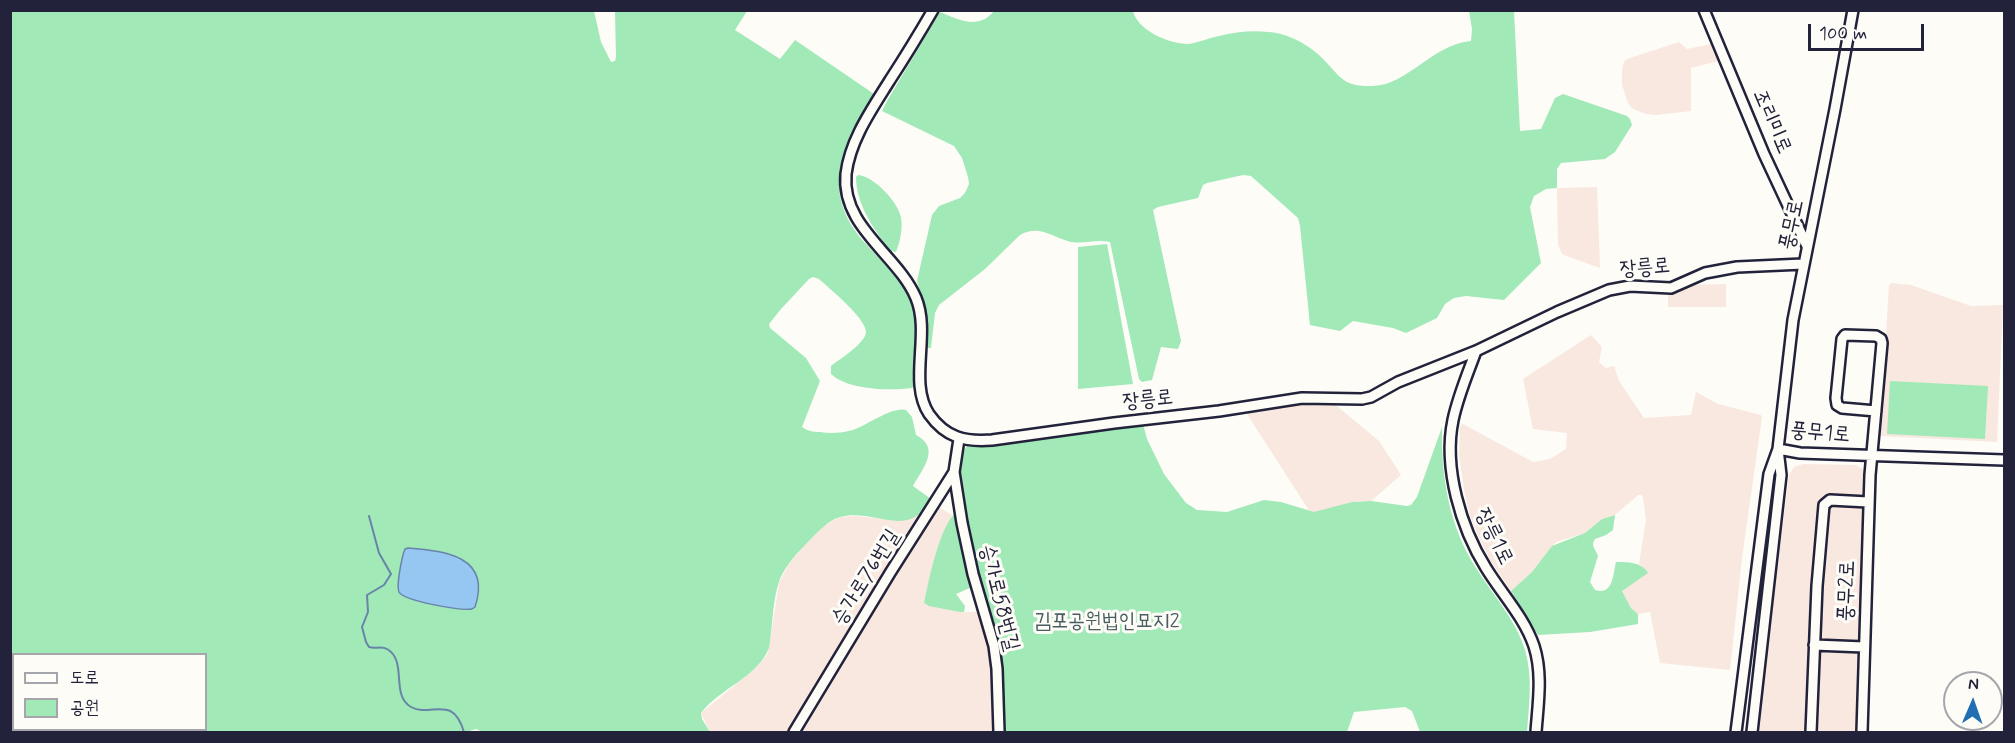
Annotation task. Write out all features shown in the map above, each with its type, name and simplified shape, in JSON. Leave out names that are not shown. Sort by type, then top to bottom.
[{"type":"street","points":[[933,10],[858,136],[849,162],[846,188],[848,199],[859,221],[914,293],[921,320],[922,398],[936,422],[959,439]]},
{"type":"street","name":"조리미로","points":[[1704,10],[1764,154],[1807,246]]},
{"type":"street","name":"풍무로","points":[[1752,732],[1781,475],[1778,449],[1789,343],[1853,10]]},
{"type":"street","name":"장릉로","points":[[959,439],[992,440],[1302,398],[1357,400],[1371,397],[1398,382],[1476,351],[1557,312],[1618,288],[1643,286],[1671,288],[1717,270],[1803,264]]},
{"type":"street","name":"풍무2로","points":[[1862,732],[1869,502],[1872,454],[1876,411],[1881,339],[1876,336],[1845,335],[1842,339],[1837,382],[1837,405],[1842,408],[1876,411]]},
{"type":"street","name":"장릉1로","points":[[1476,351],[1451,428],[1455,491],[1461,516],[1473,546],[1519,616],[1534,647],[1539,677],[1536,732]]},
{"type":"street","name":"승가로76번길","points":[[794,732],[954,472],[959,439]]},
{"type":"street","name":"풍무로","points":[[1736,732],[1769,474],[1778,449]]},
{"type":"street","name":"풍무1로","points":[[1778,449],[2004,458]]},
{"type":"street","name":"승가로58번길","points":[[954,472],[973,574],[994,646],[999,732]]},
{"type":"street","points":[[1811,732],[1818,567],[1825,502],[1830,500],[1869,502]]},
{"type":"street","points":[[1814,645],[1864,646]]},
{"type":"shaded area","points":[[1679,42],[1687,49],[1711,44],[1718,61],[1691,68],[1691,111],[1656,115],[1633,109],[1628,103],[1622,85],[1624,62]]},
{"type":"shaded area","points":[[1597,187],[1600,268],[1564,255],[1558,244],[1557,188]]},
{"type":"shaded area","points":[[1892,283],[1911,285],[1971,306],[2003,305],[1997,442],[1880,436],[1889,285]]},
{"type":"shaded area","points":[[1726,284],[1726,307],[1668,307],[1668,293],[1691,285]]},
{"type":"shaded area","points":[[1591,335],[1602,347],[1599,362],[1606,368],[1614,366],[1619,381],[1644,418],[1691,415],[1696,392],[1718,404],[1762,417],[1742,558],[1730,670],[1660,663],[1650,612],[1638,614],[1631,608],[1622,591],[1642,565],[1639,564],[1646,520],[1641,495],[1638,495],[1615,515],[1602,519],[1585,533],[1556,542],[1532,572],[1511,591],[1491,562],[1477,533],[1469,513],[1464,489],[1459,455],[1460,426],[1463,424],[1533,462],[1550,459],[1566,449],[1567,433],[1533,429],[1523,379]]},
{"type":"shaded area","points":[[1299,402],[1332,402],[1379,441],[1401,475],[1371,501],[1352,502],[1321,512],[1310,512],[1245,411]]},
{"type":"shaded area","points":[[1803,464],[1856,465],[1863,469],[1864,473],[1856,732],[1757,732],[1774,577],[1789,475],[1794,467]]},
{"type":"shaded area","points":[[930,502],[952,515],[933,565],[924,603],[960,612],[982,612],[993,656],[995,732],[710,732],[701,713],[757,667],[767,655],[779,583],[788,565],[803,547],[824,526],[839,517],[884,519],[924,512]]},
{"type":"green space","points":[[10,11],[594,11],[601,42],[611,62],[615,61],[616,57],[615,11],[747,11],[735,30],[780,59],[795,40],[874,94],[845,151],[840,169],[839,187],[843,206],[851,225],[895,277],[909,298],[916,330],[915,385],[912,388],[903,389],[869,388],[848,383],[831,374],[831,366],[856,346],[866,333],[865,327],[855,313],[819,279],[813,277],[809,279],[769,324],[770,328],[806,358],[820,381],[802,427],[815,432],[845,432],[859,428],[894,411],[906,410],[912,417],[916,435],[923,440],[929,452],[928,459],[913,486],[931,499],[922,511],[902,521],[853,515],[840,517],[827,524],[804,546],[789,564],[777,587],[769,648],[763,658],[747,675],[709,704],[701,713],[710,732],[483,732],[476,729],[466,732],[12,731],[10,729]],"holes":[[[443,552],[462,560],[474,571],[478,587],[475,607],[398,588],[403,553]]]},
{"type":"green space","points":[[994,11],[1133,11],[1141,24],[1155,35],[1172,42],[1188,44],[1237,32],[1275,33],[1297,40],[1310,48],[1342,79],[1354,85],[1373,86],[1398,79],[1445,49],[1471,41],[1469,11],[1514,11],[1520,131],[1541,129],[1555,98],[1563,94],[1627,116],[1632,125],[1615,152],[1605,159],[1561,163],[1557,169],[1557,188],[1546,189],[1534,196],[1530,207],[1541,263],[1504,300],[1466,296],[1454,298],[1445,304],[1437,318],[1406,333],[1393,328],[1353,321],[1340,331],[1310,325],[1298,218],[1251,176],[1243,175],[1207,183],[1203,185],[1198,198],[1153,210],[1181,341],[1178,349],[1161,347],[1152,380],[1142,382],[1139,379],[1110,242],[1071,242],[1039,231],[1020,235],[985,269],[939,305],[935,313],[931,348],[927,348],[925,314],[917,281],[932,215],[939,206],[960,198],[965,193],[969,184],[968,177],[962,158],[954,146],[882,111],[940,12],[968,22],[975,22],[988,17]]},
{"type":"green space","points":[[858,175],[878,185],[896,205],[902,222],[896,252],[887,247],[866,214],[857,187],[856,177]]},
{"type":"green space","points":[[1107,244],[1133,384],[1078,389],[1078,247]]},
{"type":"green space","points":[[1890,381],[1988,386],[1985,439],[1887,434]]},
{"type":"green space","name":"김포공원법인묘지2","points":[[1143,424],[1147,439],[1164,474],[1186,503],[1197,510],[1227,512],[1264,500],[1281,502],[1314,512],[1352,502],[1371,501],[1411,505],[1417,497],[1442,427],[1445,483],[1459,535],[1476,568],[1510,618],[1525,650],[1530,681],[1527,732],[1420,732],[1412,711],[1405,707],[1354,712],[1347,732],[1002,732],[1001,672],[997,636],[968,533],[962,490],[963,455],[968,445]]},
{"type":"green space","points":[[955,513],[972,587],[956,594],[965,606],[964,612],[929,606],[924,603],[939,542],[949,520]]},
{"type":"green space","points":[[1615,515],[1613,530],[1594,541],[1593,546],[1598,556],[1590,582],[1595,590],[1601,591],[1609,587],[1616,562],[1634,563],[1645,569],[1648,573],[1622,591],[1631,608],[1638,614],[1638,624],[1590,632],[1538,635],[1511,591],[1532,572],[1552,546],[1585,533],[1602,519]]},
{"type":"water","points":[[405,549],[436,551],[462,559],[477,577],[479,590],[475,607],[466,609],[433,605],[411,599],[399,592],[401,564]]},
{"type":"waterway","points":[[369,516],[379,553],[391,574],[384,585],[367,595],[368,612],[362,627],[366,642],[369,647],[385,648],[393,654],[397,661],[401,695],[405,702],[419,710],[440,709],[453,713],[464,732]]}]
